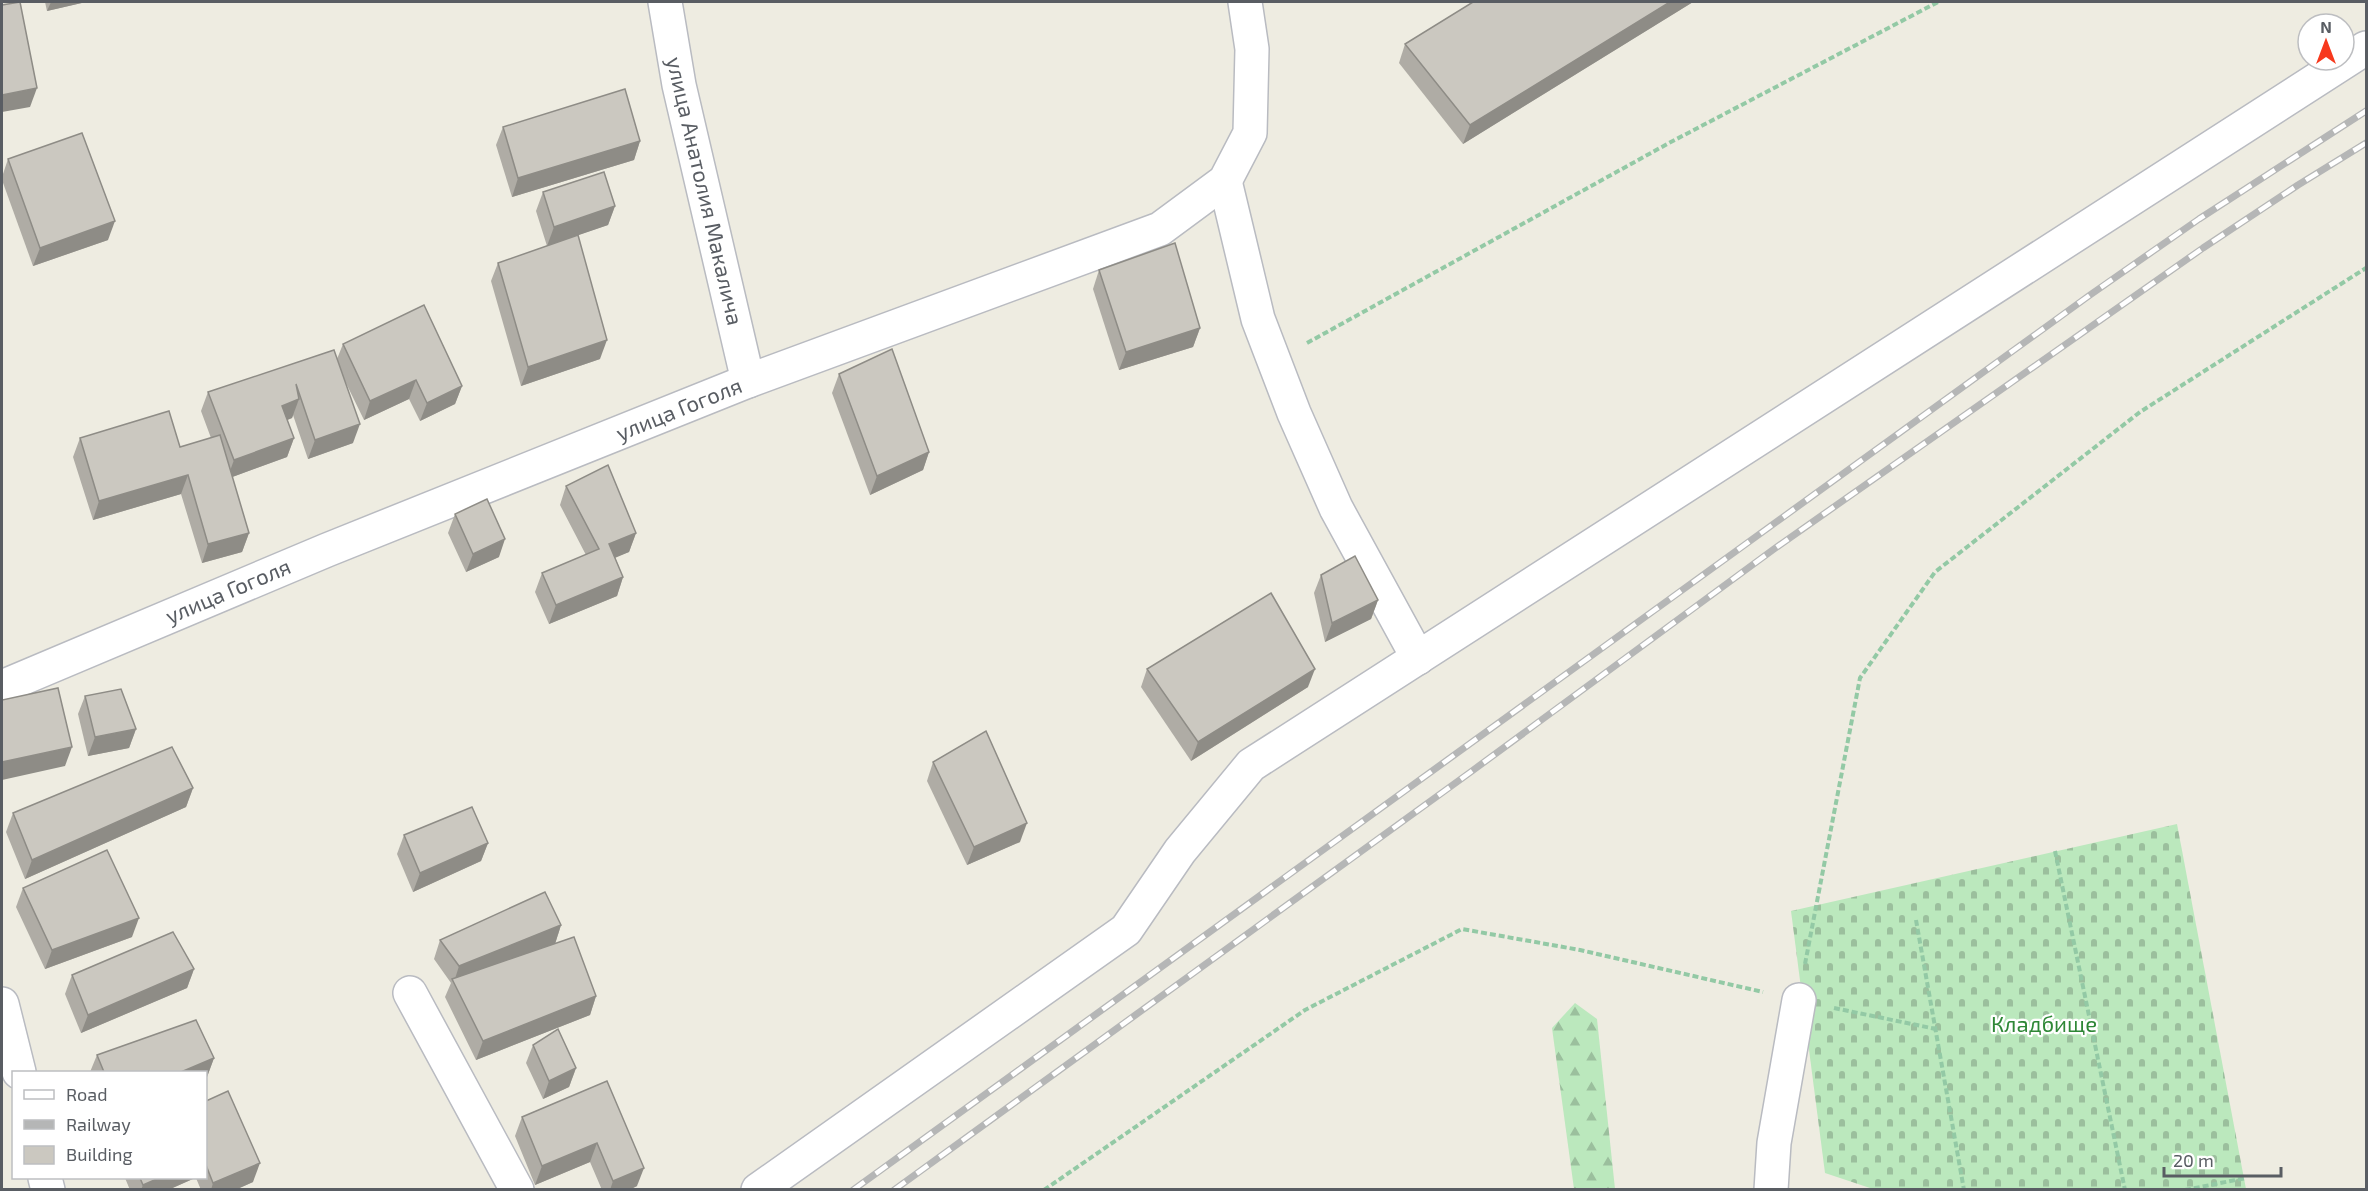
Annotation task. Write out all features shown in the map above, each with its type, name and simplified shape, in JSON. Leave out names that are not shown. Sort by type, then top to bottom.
[{"type":"street","name":"улица Анатолия Макалича","points":[[665,2],[679,85],[748,381]]},
{"type":"street","name":"улица Гоголя","points":[[2,687],[327,550],[748,381],[1160,229],[1225,182],[1250,133],[1252,49],[1245,2]]},
{"type":"street","points":[[758,1190],[1126,930],[1180,851],[1251,765],[2367,48]]},
{"type":"street","points":[[1225,182],[1258,319],[1294,413],[1336,508],[1418,658]]},
{"type":"street","points":[[410,993],[518,1190]]},
{"type":"street","points":[[1771,1190],[1774,1143],[1799,1000]]},
{"type":"street","points":[[2,1004],[19,1071]]},
{"type":"path","points":[[1275,361],[1669,143],[1938,2]]},
{"type":"path","points":[[1799,1000],[1860,678],[1935,572],[2140,412],[2367,268]]},
{"type":"path","points":[[2055,851],[2125,1190]]},
{"type":"path","points":[[1916,920],[1965,1190]]},
{"type":"path","points":[[1044,1190],[1305,1011],[1462,929],[1580,950],[1936,1029]]},
{"type":"path","points":[[2185,1190],[2246,1178]]},
{"type":"green space","name":"Кладбище","points":[[2177,824],[2246,1189],[1876,1190],[1825,1173],[1791,911]]},
{"type":"green space","points":[[1575,1003],[1597,1019],[1615,1189],[1574,1189],[1552,1028]]},
{"type":"building","points":[[20,2],[37,88],[2,95],[2,5]]},
{"type":"building","points":[[1473,2],[1670,2],[1470,125],[1405,44]]},
{"type":"building","points":[[625,89],[640,141],[518,178],[503,127]]},
{"type":"building","points":[[82,133],[115,221],[40,248],[8,159]]},
{"type":"building","points":[[604,172],[615,206],[554,227],[543,192]]},
{"type":"building","points":[[578,235],[607,340],[528,367],[498,263]]},
{"type":"building","points":[[1175,243],[1200,328],[1126,352],[1099,270]]},
{"type":"building","points":[[424,305],[462,386],[427,403],[416,380],[370,401],[343,344]]},
{"type":"building","points":[[892,349],[929,452],[877,476],[839,374]]},
{"type":"building","points":[[334,350],[360,424],[315,440],[296,384],[299,399],[282,406],[294,438],[234,460],[208,392]]},
{"type":"building","points":[[169,411],[180,447],[220,435],[249,533],[208,544],[188,475],[99,501],[80,438]]},
{"type":"building","points":[[608,465],[636,533],[609,544],[623,577],[556,605],[542,573],[599,549],[566,486]]},
{"type":"building","points":[[487,499],[505,539],[473,554],[455,514]]},
{"type":"building","points":[[1355,556],[1378,600],[1332,623],[1321,575]]},
{"type":"building","points":[[1271,593],[1315,669],[1198,742],[1147,669]]},
{"type":"building","points":[[58,688],[72,747],[2,762],[2,700]]},
{"type":"building","points":[[121,689],[136,729],[95,737],[85,696]]},
{"type":"building","points":[[986,731],[1027,823],[974,847],[933,762]]},
{"type":"building","points":[[172,747],[193,788],[32,860],[13,813]]},
{"type":"building","points":[[472,807],[488,843],[420,873],[404,835]]},
{"type":"building","points":[[107,850],[139,918],[52,950],[23,888]]},
{"type":"building","points":[[545,892],[561,925],[459,966],[440,940]]},
{"type":"building","points":[[173,932],[194,969],[88,1015],[72,975]]},
{"type":"building","points":[[574,937],[596,996],[483,1041],[452,979]]},
{"type":"building","points":[[196,1020],[214,1058],[183,1071],[104,1071],[97,1055]]},
{"type":"building","points":[[558,1029],[576,1068],[549,1081],[533,1045]]},
{"type":"building","points":[[607,1081],[644,1168],[613,1181],[597,1143],[542,1166],[522,1117]]},
{"type":"building","points":[[228,1091],[260,1163],[213,1183],[207,1168],[207,1101]]},
{"type":"building","points":[[140,1179],[157,1179],[143,1185]]},
{"type":"railway","points":[[853,1190],[2090,295],[2199,219],[2366,111]]},
{"type":"railway","points":[[894,1190],[1774,549],[2203,248],[2366,143]]}]
